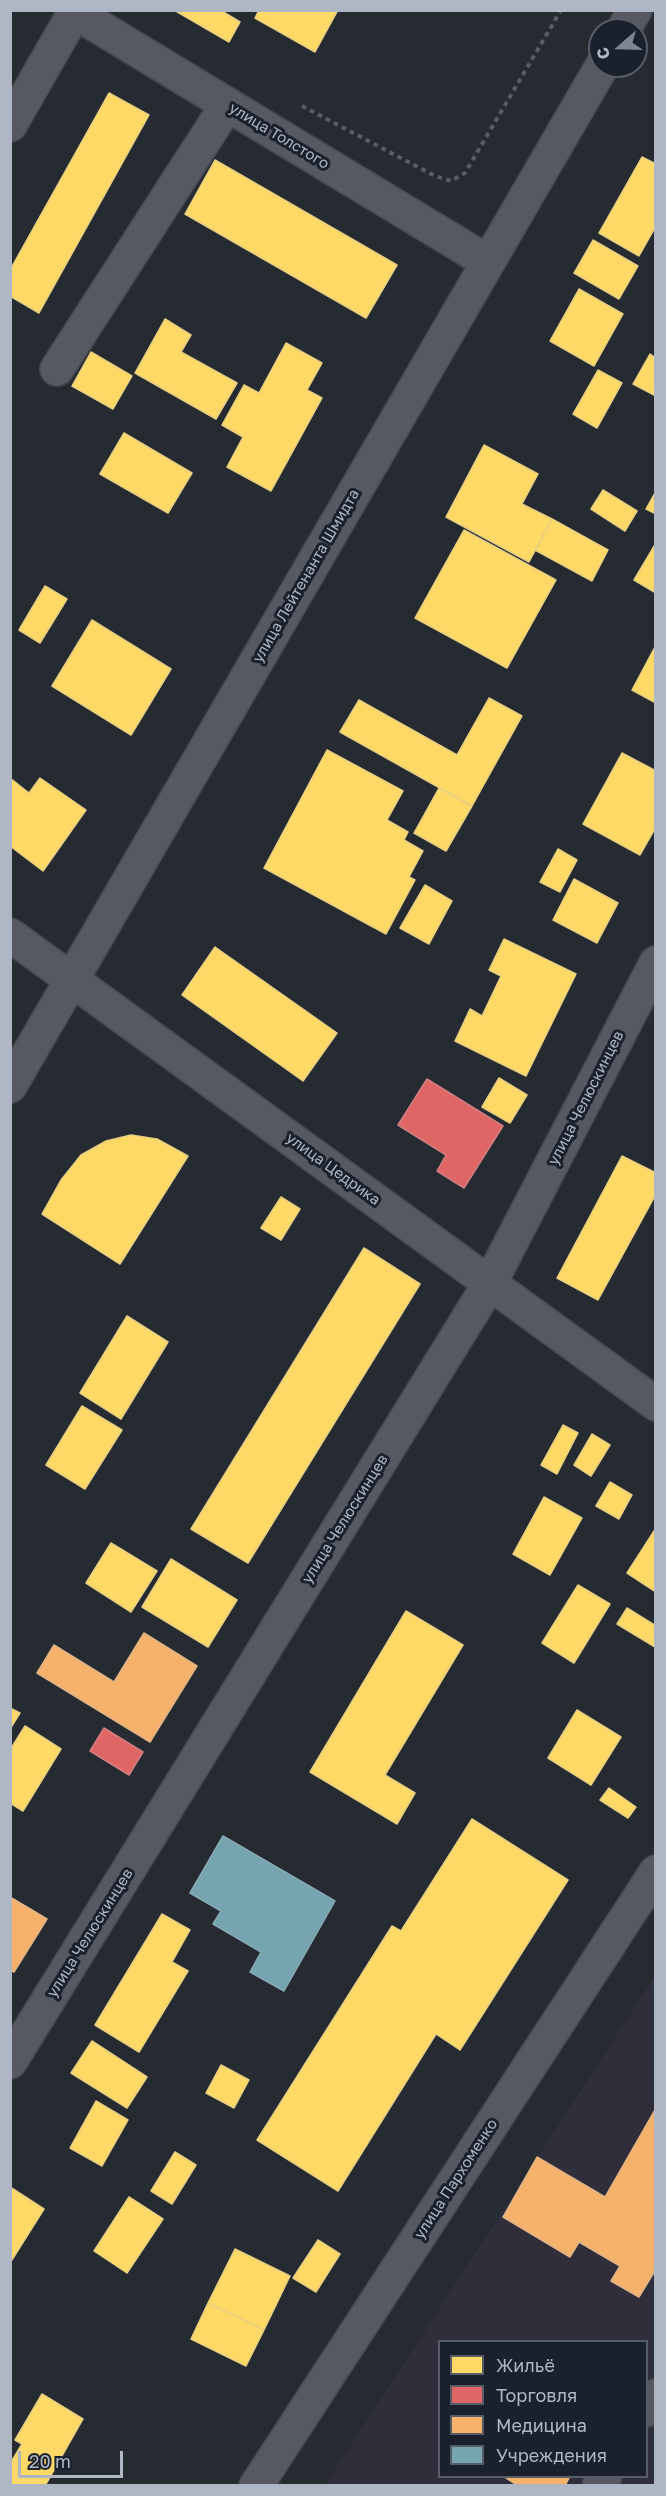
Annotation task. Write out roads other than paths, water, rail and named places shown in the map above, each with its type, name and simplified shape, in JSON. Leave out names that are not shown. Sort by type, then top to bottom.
[{"type":"street","name":"улица Толстого","points":[[74,11],[488,262]]},
{"type":"street","points":[[10,125],[74,11]]},
{"type":"street","name":"улица Лейтенанта Шмидта","points":[[10,1086],[595,78]]},
{"type":"street","points":[[57,369],[227,105]]},
{"type":"street","name":"улица Цедрика","points":[[10,935],[656,1404]]},
{"type":"street","name":"улица Челюскинцев","points":[[10,2062],[490,1283],[656,963]]},
{"type":"street","name":"улица Пархоменко","points":[[265,2483],[656,1872]]}]
